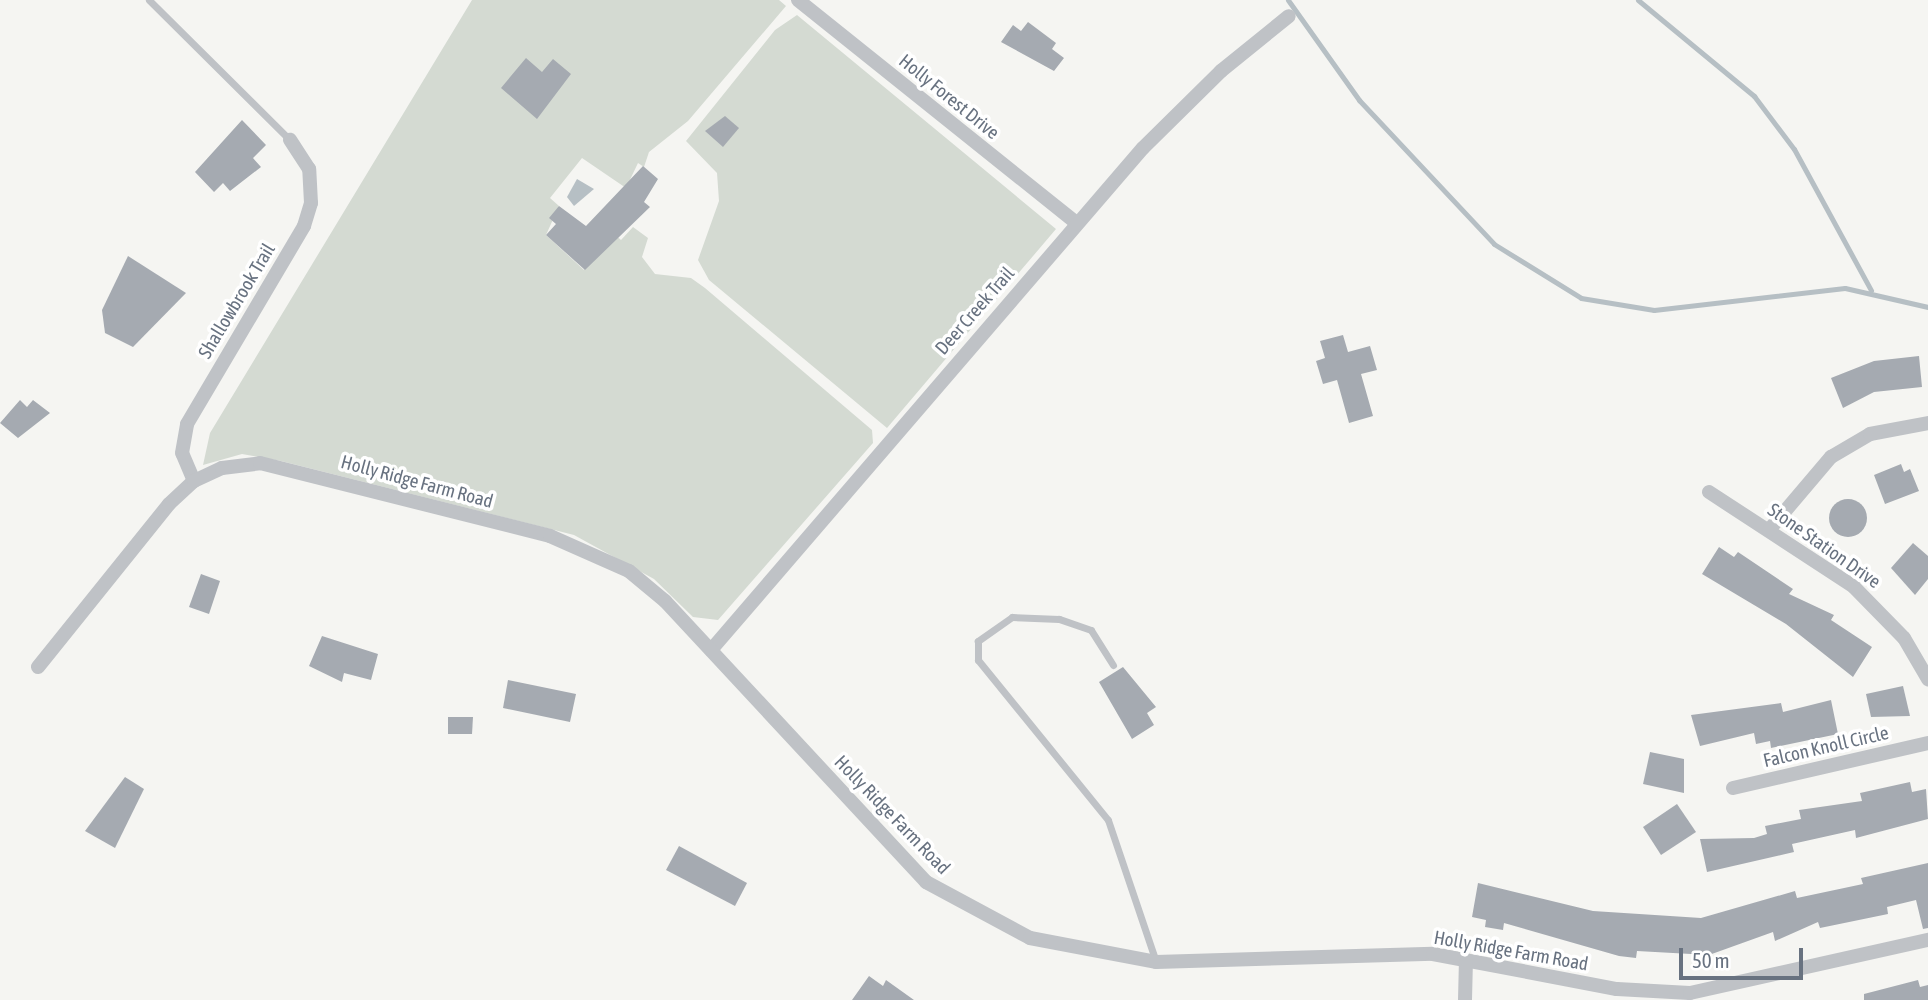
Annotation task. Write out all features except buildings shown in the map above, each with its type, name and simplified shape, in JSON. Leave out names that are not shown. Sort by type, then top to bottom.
[{"type":"street","name":"Holly Forest Drive","points":[[798,0],[1076,223]]},
{"type":"street","name":"Deer Creek Trail","points":[[711,650],[1076,223],[1221,71],[1289,16]]},
{"type":"street","name":"Shallowbrook Trail","points":[[194,481],[182,453],[187,424],[304,226],[311,203],[309,169],[290,140]]},
{"type":"street","points":[[1769,530],[1831,457],[1870,434],[1928,423]]},
{"type":"street","name":"Holly Ridge Farm Road","points":[[38,667],[194,481],[222,468],[260,463],[550,536],[629,571],[711,650],[926,882],[1030,938],[1156,962],[1433,954],[1617,989],[1690,993],[1928,940]]},
{"type":"street","name":"Stone Station Drive","points":[[1709,492],[1769,530],[1879,610],[1928,679]]},
{"type":"street","name":"Falcon Knoll Circle","points":[[1734,788],[1928,743]]},
{"type":"street","points":[[1465,1000],[1466,960]]},
{"type":"lane","points":[[149,0],[290,140]]},
{"type":"lane","points":[[1113,665],[1091,630],[1059,620],[1012,617],[978,641],[978,660],[1108,820],[1156,962]]},
{"type":"shaded area","points":[[472,0],[779,0],[786,6],[688,121],[649,152],[644,167],[638,163],[626,188],[582,158],[550,198],[559,206],[546,235],[584,270],[612,232],[621,240],[633,227],[648,238],[642,257],[655,274],[691,278],[705,288],[872,430],[873,443],[718,620],[693,617],[654,579],[574,535],[281,461],[242,454],[203,465],[210,433]]},
{"type":"shaded area","points":[[797,15],[1056,229],[887,428],[709,280],[698,260],[719,201],[717,173],[686,141],[775,30]]},
{"type":"shaded area","points":[[577,179],[594,189],[574,206],[567,197]]},
{"type":"waterway","points":[[1288,0],[1359,100],[1494,244],[1581,298],[1654,310],[1845,288],[1928,307]]},
{"type":"waterway","points":[[1638,0],[1754,96],[1794,149],[1871,290]]}]
